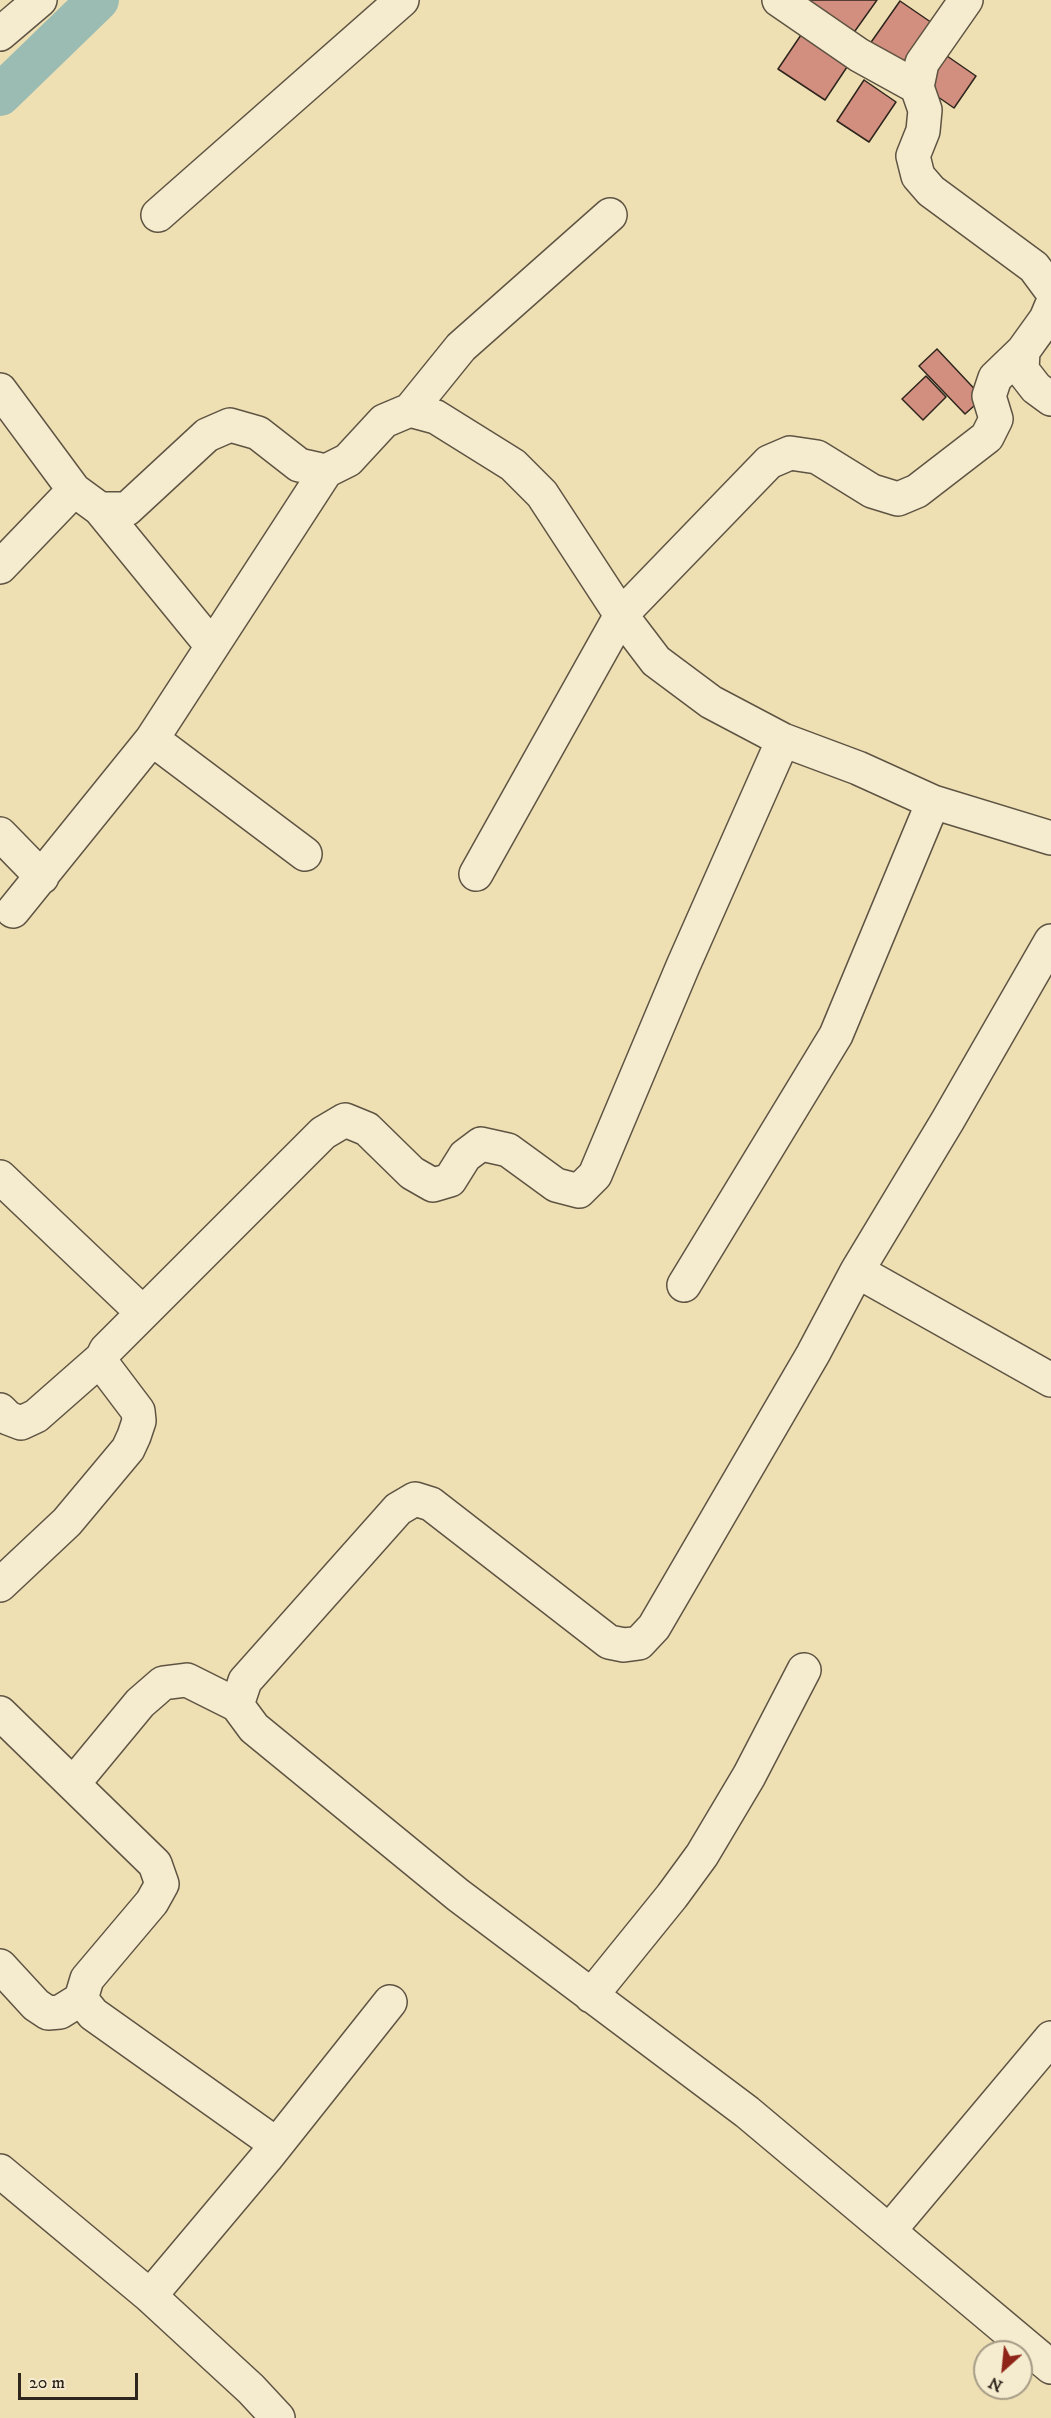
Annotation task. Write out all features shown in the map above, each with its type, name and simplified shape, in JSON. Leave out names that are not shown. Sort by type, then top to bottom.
[{"type":"street","points":[[0,34],[40,0]]},
{"type":"street","points":[[158,215],[402,0]]},
{"type":"street","points":[[779,0],[859,55],[917,87]]},
{"type":"street","points":[[966,0],[922,63],[917,87],[925,110],[923,131],[913,156],[918,176],[931,191],[1034,267],[1051,290]]},
{"type":"street","points":[[13,911],[152,739],[326,471],[348,460],[384,421],[410,410],[461,346],[610,215]]},
{"type":"street","points":[[476,874],[621,615],[769,462],[790,453],[817,457],[872,491],[898,499],[917,491],[987,437],[996,419],[989,396],[995,378],[1023,351],[1046,319],[1051,307]]},
{"type":"street","points":[[1023,351],[1022,370],[1036,388],[1051,399]]},
{"type":"street","points":[[0,390],[74,490],[100,509],[212,646]]},
{"type":"street","points":[[410,410],[436,417],[513,465],[542,494],[621,615],[656,661],[711,702],[783,740],[858,768],[933,802],[1051,838]]},
{"type":"street","points":[[100,509],[127,509],[207,435],[230,425],[258,433],[299,465],[326,471]]},
{"type":"street","points":[[0,567],[74,490]]},
{"type":"street","points":[[152,739],[305,854]]},
{"type":"street","points":[[0,1410],[8,1418],[21,1423],[36,1416],[102,1358],[106,1350],[142,1312],[323,1133],[345,1120],[367,1129],[412,1173],[433,1185],[450,1180],[465,1156],[481,1144],[508,1150],[556,1185],[579,1191],[595,1175],[683,966],[783,740]]},
{"type":"street","points":[[684,1285],[836,1035],[933,802]]},
{"type":"street","points":[[0,834],[42,877]]},
{"type":"street","points":[[237,1705],[245,1681],[398,1509],[415,1499],[431,1504],[609,1642],[624,1645],[639,1643],[660,1617],[813,1354],[857,1271],[948,1120],[1051,941]]},
{"type":"street","points":[[0,1177],[142,1312]]},
{"type":"street","points":[[857,1271],[1051,1380]]},
{"type":"street","points":[[0,1585],[67,1522],[128,1449],[139,1421],[138,1410],[104,1366],[102,1358]]},
{"type":"street","points":[[591,1996],[702,1855],[749,1776],[804,1670]]},
{"type":"street","points":[[73,1784],[140,1703],[164,1683],[187,1680],[237,1705],[254,1728],[458,1895],[747,2112],[1050,2363]]},
{"type":"street","points":[[0,1713],[155,1864],[162,1884],[152,1902],[87,1979],[81,1999],[60,2012],[48,2013],[36,2005],[0,1966]]},
{"type":"street","points":[[81,1999],[93,2014],[276,2144]]},
{"type":"street","points":[[150,2296],[390,2002]]},
{"type":"street","points":[[889,2231],[1051,2038]]},
{"type":"street","points":[[0,2170],[150,2296],[251,2388],[278,2418]]},
{"type":"building","points":[[797,0],[877,0],[850,38]]},
{"type":"building","points":[[900,1],[938,27],[904,75],[867,48]]},
{"type":"building","points":[[801,35],[847,67],[825,100],[778,69]]},
{"type":"building","points":[[947,56],[976,76],[954,108],[925,88]]},
{"type":"building","points":[[864,80],[896,102],[869,142],[837,121]]},
{"type":"building","points":[[937,349],[983,398],[965,414],[919,366]]},
{"type":"building","points":[[926,376],[946,397],[923,420],[902,399]]},
{"type":"waterway","points":[[0,95],[98,0]]}]
